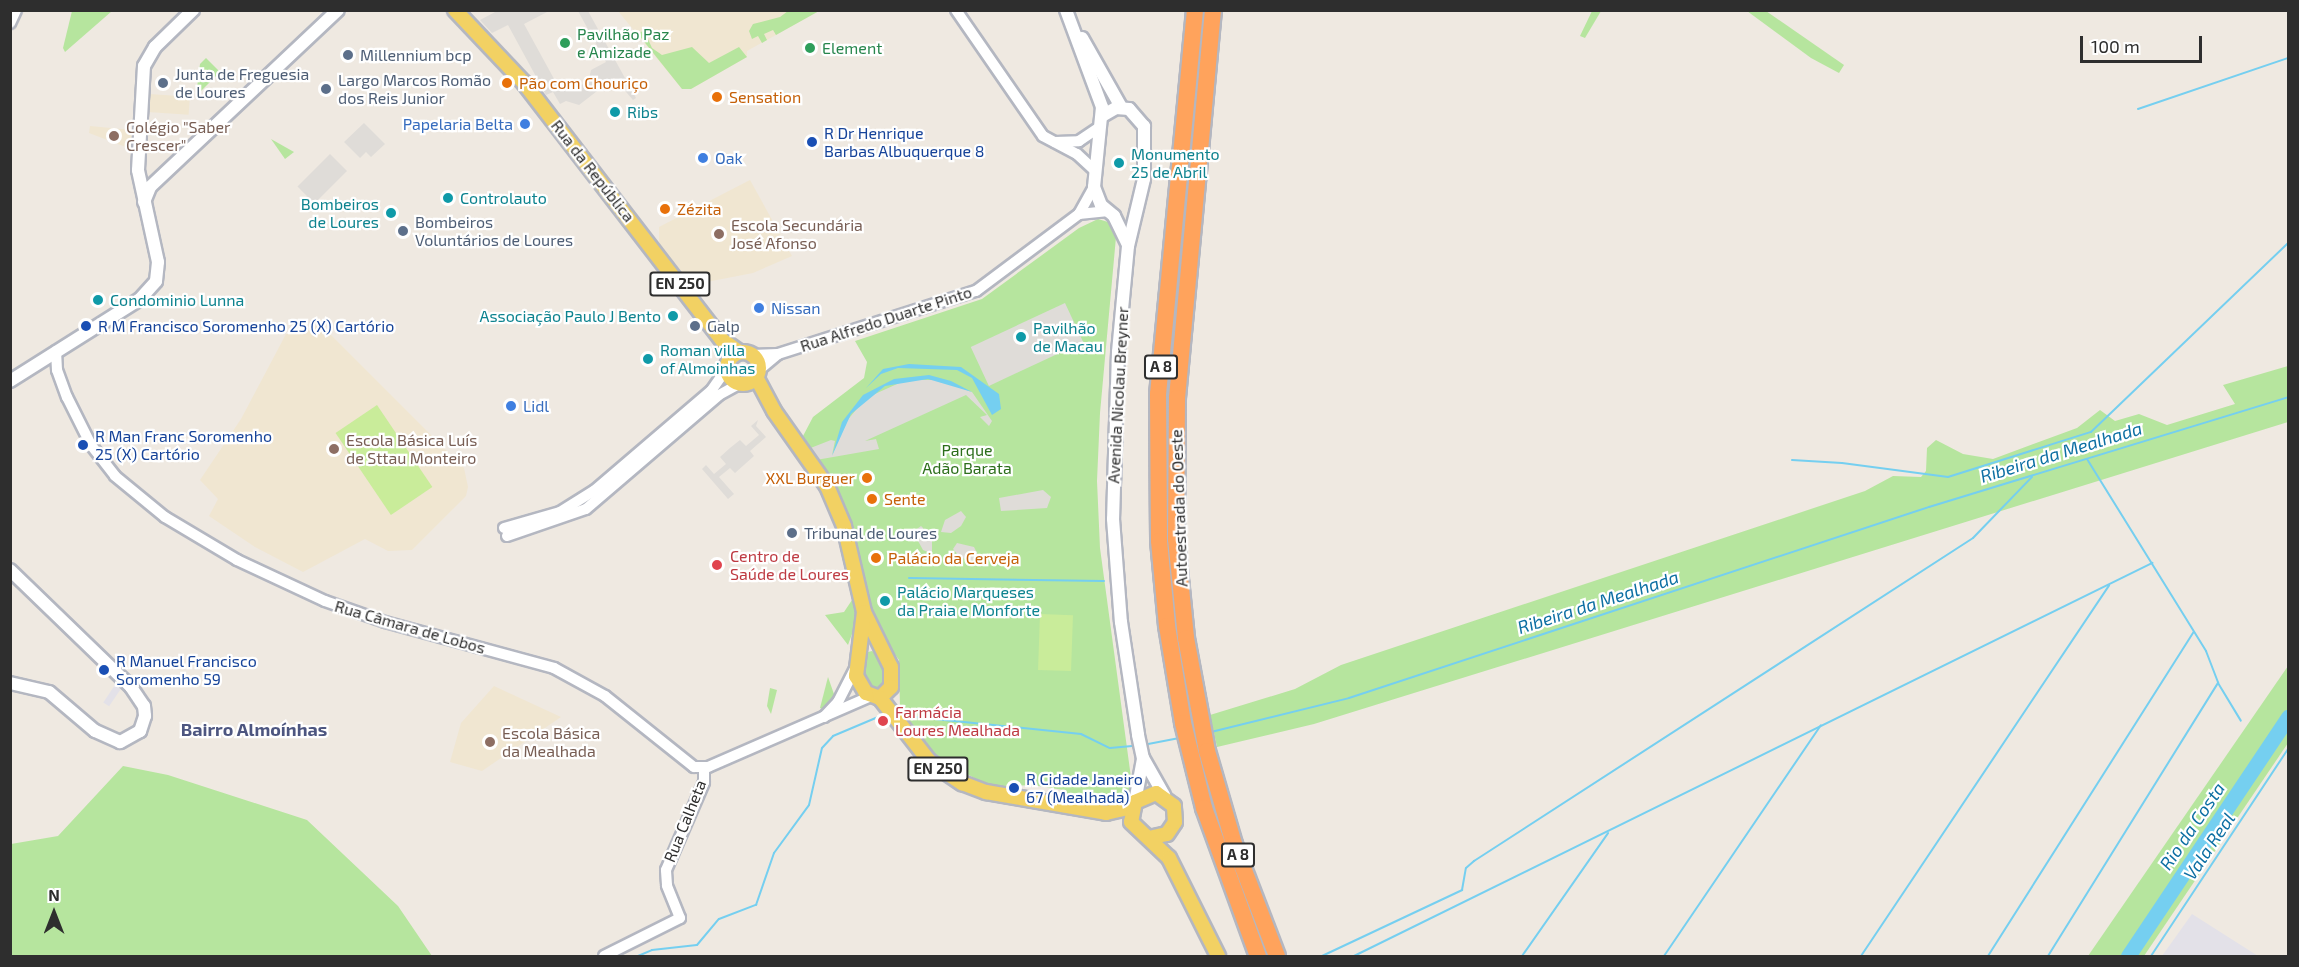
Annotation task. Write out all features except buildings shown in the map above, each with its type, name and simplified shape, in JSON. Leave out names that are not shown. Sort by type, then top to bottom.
[{"type":"highway","name":"Autoestrada do Oeste","points":[[1195,10],[1158,394],[1157,476],[1167,626],[1183,723],[1199,753],[1277,957]]},
{"type":"highway","name":"Autoestrada do Oeste","points":[[1213,10],[1185,309],[1174,468],[1186,638],[1200,721],[1199,753],[1218,851],[1258,957]]},
{"type":"main road","points":[[10,381],[152,288],[158,262],[144,202],[138,157],[144,66],[155,47],[193,10]]},
{"type":"main road","points":[[144,202],[150,187],[338,10]]},
{"type":"main road","name":"Rua da República","points":[[455,10],[518,75],[722,340],[746,353]]},
{"type":"main road","points":[[1066,10],[1097,89],[1102,116],[1097,129],[1094,187]]},
{"type":"main road","name":"Avenida Nicolau Breyner","points":[[1073,10],[1087,50],[1121,107],[1136,113],[1144,126],[1144,179],[1128,246],[1113,422],[1113,509],[1121,622],[1138,735],[1143,758],[1164,795]]},
{"type":"main road","points":[[1102,116],[1121,107]]},
{"type":"main road","points":[[138,157],[150,171],[169,170]]},
{"type":"main road","name":"Avenida Nicolau Breyner","points":[[1094,187],[1128,246]]},
{"type":"main road","points":[[1110,214],[1137,206]]},
{"type":"main road","name":"Rua da República","points":[[722,340],[728,365]]},
{"type":"main road","points":[[728,365],[746,353]]},
{"type":"main road","name":"EN 250","points":[[746,353],[750,379],[769,402],[816,470],[844,526],[864,612]]},
{"type":"main road","name":"EN 250","points":[[728,365],[729,376],[750,379]]},
{"type":"main road","points":[[10,570],[42,597],[131,687],[144,705],[140,731],[120,741],[107,738],[50,692],[10,683]]},
{"type":"main road","points":[[864,612],[891,667],[880,695],[858,683],[855,663],[864,612]]},
{"type":"main road","points":[[855,663],[867,646],[881,650]]},
{"type":"main road","name":"EN 250","points":[[880,695],[929,761],[963,783],[986,792],[1106,813]]},
{"type":"main road","name":"Avenida Nicolau Breyner","points":[[1133,805],[1143,758]]},
{"type":"main road","points":[[1106,813],[1133,805],[1148,793],[1164,795],[1176,814],[1167,834],[1169,858]]},
{"type":"main road","points":[[1133,805],[1130,816],[1136,829]]},
{"type":"main road","points":[[1106,813],[1149,838],[1169,858],[1218,957]]},
{"type":"main road","points":[[1149,838],[1167,834]]},
{"type":"street","points":[[10,23],[16,10]]},
{"type":"street","points":[[956,10],[1048,141],[1077,154],[1094,170]]},
{"type":"street","points":[[1048,141],[1074,142],[1097,129]]},
{"type":"street","name":"Rua Alfredo Duarte Pinto","points":[[746,353],[778,354],[966,296],[1079,214],[1094,187]]},
{"type":"street","name":"Rua Alfredo Duarte Pinto","points":[[1079,214],[1110,214]]},
{"type":"street","name":"Rua Câmara de Lobos","points":[[56,351],[57,370],[67,397],[91,445],[116,476],[173,522],[237,560],[324,601],[394,625],[554,668],[588,684],[690,765],[704,768]]},
{"type":"street","name":"Rua Alfredo Duarte Pinto","points":[[536,522],[558,522],[598,502],[719,395],[750,379],[778,354]]},
{"type":"street","points":[[506,532],[560,512],[595,490],[711,392],[728,365]]},
{"type":"street","points":[[821,719],[838,702],[855,663]]},
{"type":"street","points":[[704,768],[880,695]]},
{"type":"street","name":"Rua Calheta","points":[[604,957],[680,918],[666,875],[704,782],[704,768]]},
{"type":"shaded area","points":[[497,11],[549,11],[524,24],[559,88],[574,80],[580,85],[588,83],[591,70],[606,62],[578,11],[588,11],[636,98],[633,100],[614,78],[579,105],[566,101],[560,104],[553,92],[546,95],[508,25],[492,33],[480,20]]},
{"type":"shaded area","points":[[618,11],[819,11],[747,51],[747,57],[691,89],[682,89]]},
{"type":"shaded area","points":[[149,94],[190,97],[189,115],[148,112]]},
{"type":"shaded area","points":[[364,123],[385,144],[371,157],[366,152],[360,158],[344,142]]},
{"type":"shaded area","name":"Colégio \"Saber Crescer\"","points":[[90,126],[132,130],[131,149],[89,133]]},
{"type":"shaded area","points":[[330,154],[347,171],[314,203],[297,187]]},
{"type":"shaded area","name":"Escola Secundária José Afonso","points":[[750,180],[792,256],[753,273],[691,285],[659,244],[659,227]]},
{"type":"shaded area","points":[[1065,303],[1083,342],[989,386],[971,347]]},
{"type":"shaded area","name":"Escola Básica Luís de Sttau Monteiro","points":[[321,325],[464,468],[468,487],[466,496],[412,550],[388,551],[365,539],[303,572],[255,547],[209,516],[218,499],[200,480],[241,419],[286,334]]},
{"type":"shaded area","points":[[906,380],[939,380],[972,392],[992,421],[989,426],[980,417],[987,415],[966,395],[865,441],[876,439],[879,449],[816,460],[808,449],[831,440],[835,441],[832,455],[845,423],[866,398]]},
{"type":"shaded area","points":[[758,420],[756,426],[766,437],[750,451],[754,456],[735,473],[730,468],[719,477],[734,494],[728,499],[702,469],[706,465],[714,474],[726,464],[720,457],[730,448],[740,440],[746,446],[759,435],[751,426]]},
{"type":"shaded area","points":[[1043,490],[1051,497],[1047,508],[1001,511],[999,498]]},
{"type":"shaded area","points":[[961,511],[966,517],[961,526],[951,533],[941,532],[945,520]]},
{"type":"shaded area","points":[[921,526],[932,537],[932,554],[923,550],[917,539],[917,529]]},
{"type":"shaded area","points":[[957,543],[974,547],[980,559],[971,561],[960,557],[953,549]]},
{"type":"shaded area","points":[[115,685],[121,689],[109,706],[103,702]]},
{"type":"shaded area","name":"Escola Básica da Mealhada","points":[[494,686],[561,717],[482,771],[450,762],[461,723]]},
{"type":"shaded area","points":[[2192,914],[2258,956],[2162,956]]},
{"type":"green space","points":[[72,11],[112,11],[65,52],[63,48]]},
{"type":"green space","points":[[788,11],[819,11],[776,35],[773,30],[764,34],[767,40],[762,43],[758,36],[752,39],[749,31],[753,24],[780,17]]},
{"type":"green space","points":[[1592,11],[1601,11],[1585,38],[1580,36]]},
{"type":"green space","points":[[1747,11],[1766,11],[1844,65],[1839,73],[1811,58]]},
{"type":"green space","points":[[644,30],[652,48],[662,55],[692,47],[709,63],[739,47],[747,57],[691,89],[682,89],[638,34]]},
{"type":"green space","points":[[206,58],[220,72],[196,96],[200,64]]},
{"type":"green space","points":[[271,139],[294,152],[285,159]]},
{"type":"green space","name":"Parque Adão Barata","points":[[1098,219],[1108,222],[1116,237],[1100,413],[1097,481],[1100,548],[1132,785],[1119,804],[1063,799],[1064,790],[1032,785],[991,787],[941,760],[922,742],[900,708],[899,660],[875,627],[847,515],[803,436],[813,417],[864,378],[867,362],[855,341],[982,299],[1079,228]]},
{"type":"green space","points":[[2288,366],[2288,422],[1314,724],[1217,747],[1210,715],[1295,689],[1341,665],[1865,491],[1893,476],[1921,477],[1926,471],[1927,448],[1936,440],[1963,454],[1993,459],[2077,428],[2100,410],[2115,421],[2139,414],[2167,425],[2235,404],[2223,385]]},
{"type":"green space","points":[[377,405],[432,487],[391,515],[336,433]]},
{"type":"green space","points":[[854,597],[856,623],[848,645],[825,615],[844,612]]},
{"type":"green space","points":[[1040,614],[1073,615],[1071,671],[1038,670]]},
{"type":"green space","points":[[872,651],[880,656],[888,671],[883,689],[876,691],[867,688],[858,669],[864,653]]},
{"type":"green space","points":[[2288,666],[2288,743],[2144,956],[2088,956]]},
{"type":"green space","points":[[828,677],[835,697],[824,710],[820,708]]},
{"type":"green space","points":[[770,688],[777,690],[771,714],[767,706]]},
{"type":"green space","points":[[123,766],[168,775],[307,820],[398,906],[432,956],[11,956],[11,844],[58,836]]},
{"type":"water","points":[[909,364],[961,367],[999,394],[1001,409],[992,415],[972,378],[957,370],[898,368],[881,374],[866,388],[883,369]]},
{"type":"water","points":[[929,375],[951,381],[972,392],[928,379],[885,386],[851,414],[832,456],[842,422],[863,395],[894,379]]},
{"type":"waterway","points":[[2138,109],[2288,58]]},
{"type":"waterway","points":[[1792,460],[1842,463],[1948,477],[2091,432],[2288,243]]},
{"type":"waterway","name":"Ribeira da Mealhada","points":[[1211,732],[1349,698],[1929,507],[2288,397]]},
{"type":"waterway","points":[[2087,459],[2206,651],[2218,683],[2241,721]]},
{"type":"waterway","points":[[1322,956],[1462,890],[1466,868],[1474,861],[1973,538],[2032,477]]},
{"type":"waterway","points":[[1354,956],[2152,563]]},
{"type":"waterway","points":[[909,578],[1104,581]]},
{"type":"waterway","points":[[1861,956],[2109,585]]},
{"type":"waterway","points":[[1988,956],[2194,632]]},
{"type":"waterway","points":[[2048,956],[2218,683]]},
{"type":"waterway","name":"Ribeira da Mealhada","points":[[638,956],[652,950],[697,945],[719,919],[756,905],[774,853],[809,805],[822,748],[833,736],[885,714]]},
{"type":"waterway","name":"Ribeira da Mealhada","points":[[905,716],[1081,734],[1110,748],[1135,746]]},
{"type":"waterway","name":"Rio da Costa","points":[[2128,956],[2288,717]]},
{"type":"waterway","points":[[1664,956],[1821,725]]},
{"type":"waterway","name":"Ribeira da Mealhada","points":[[1143,745],[1179,738]]},
{"type":"waterway","name":"Vala Real","points":[[2151,956],[2288,749]]},
{"type":"waterway","points":[[1522,956],[1608,833]]},
{"type":"place","name":"Pavilhão Paz e Amizade","points":[[565,43]]},
{"type":"place","name":"Element","points":[[810,48]]},
{"type":"place","name":"Millennium bcp","points":[[348,55]]},
{"type":"place","name":"Junta de Freguesia de Loures","points":[[163,83]]},
{"type":"place","name":"Pão com Chouriço","points":[[507,83]]},
{"type":"place","name":"Largo Marcos Romão dos Reis Junior","points":[[326,89]]},
{"type":"place","name":"Sensation","points":[[717,97]]},
{"type":"place","name":"Ribs","points":[[615,112]]},
{"type":"place","name":"Papelaria Belta","points":[[525,124]]},
{"type":"place","name":"Colégio \"Saber Crescer\"","points":[[114,136]]},
{"type":"place","name":"R Dr Henrique Barbas Albuquerque 8","points":[[812,142]]},
{"type":"place","name":"Oak","points":[[703,158]]},
{"type":"place","name":"Monumento 25 de Abril","points":[[1119,163]]},
{"type":"place","name":"Controlauto","points":[[448,198]]},
{"type":"place","name":"Zézita","points":[[665,209]]},
{"type":"place","name":"Bombeiros de Loures","points":[[391,213]]},
{"type":"place","name":"Bombeiros Voluntários de Loures","points":[[403,231]]},
{"type":"place","name":"Escola Secundária José Afonso","points":[[719,234]]},
{"type":"place","name":"Condominio Lunna","points":[[98,300]]},
{"type":"place","name":"Nissan","points":[[759,308]]},
{"type":"place","name":"Associação Paulo J Bento","points":[[673,316]]},
{"type":"place","name":"R M Francisco Soromenho 25 (X) Cartório","points":[[86,326]]},
{"type":"place","name":"Galp","points":[[695,326]]},
{"type":"place","name":"Pavilhão de Macau","points":[[1021,337]]},
{"type":"place","name":"Roman villa of Almoinhas","points":[[648,359]]},
{"type":"place","name":"Lidl","points":[[511,406]]},
{"type":"place","name":"R Man Franc Soromenho 25 (X) Cartório","points":[[83,445]]},
{"type":"place","name":"Escola Básica Luís de Sttau Monteiro","points":[[334,449]]},
{"type":"place","name":"XXL Burguer","points":[[867,478]]},
{"type":"place","name":"Sente","points":[[872,499]]},
{"type":"place","name":"Tribunal de Loures","points":[[792,533]]},
{"type":"place","name":"Palácio da Cerveja","points":[[876,558]]},
{"type":"place","name":"Centro de Saúde de Loures","points":[[717,565]]},
{"type":"place","name":"Palácio Marqueses da Praia e Monforte","points":[[885,601]]},
{"type":"place","name":"R Manuel Francisco Soromenho 59","points":[[104,670]]},
{"type":"place","name":"Farmácia Loures Mealhada","points":[[883,721]]},
{"type":"place","name":"Escola Básica da Mealhada","points":[[490,742]]},
{"type":"place","name":"R Cidade Janeiro 67 (Mealhada)","points":[[1014,788]]},
{"type":"district","name":"Bairro Almoínhas","points":[[254,729]]}]
